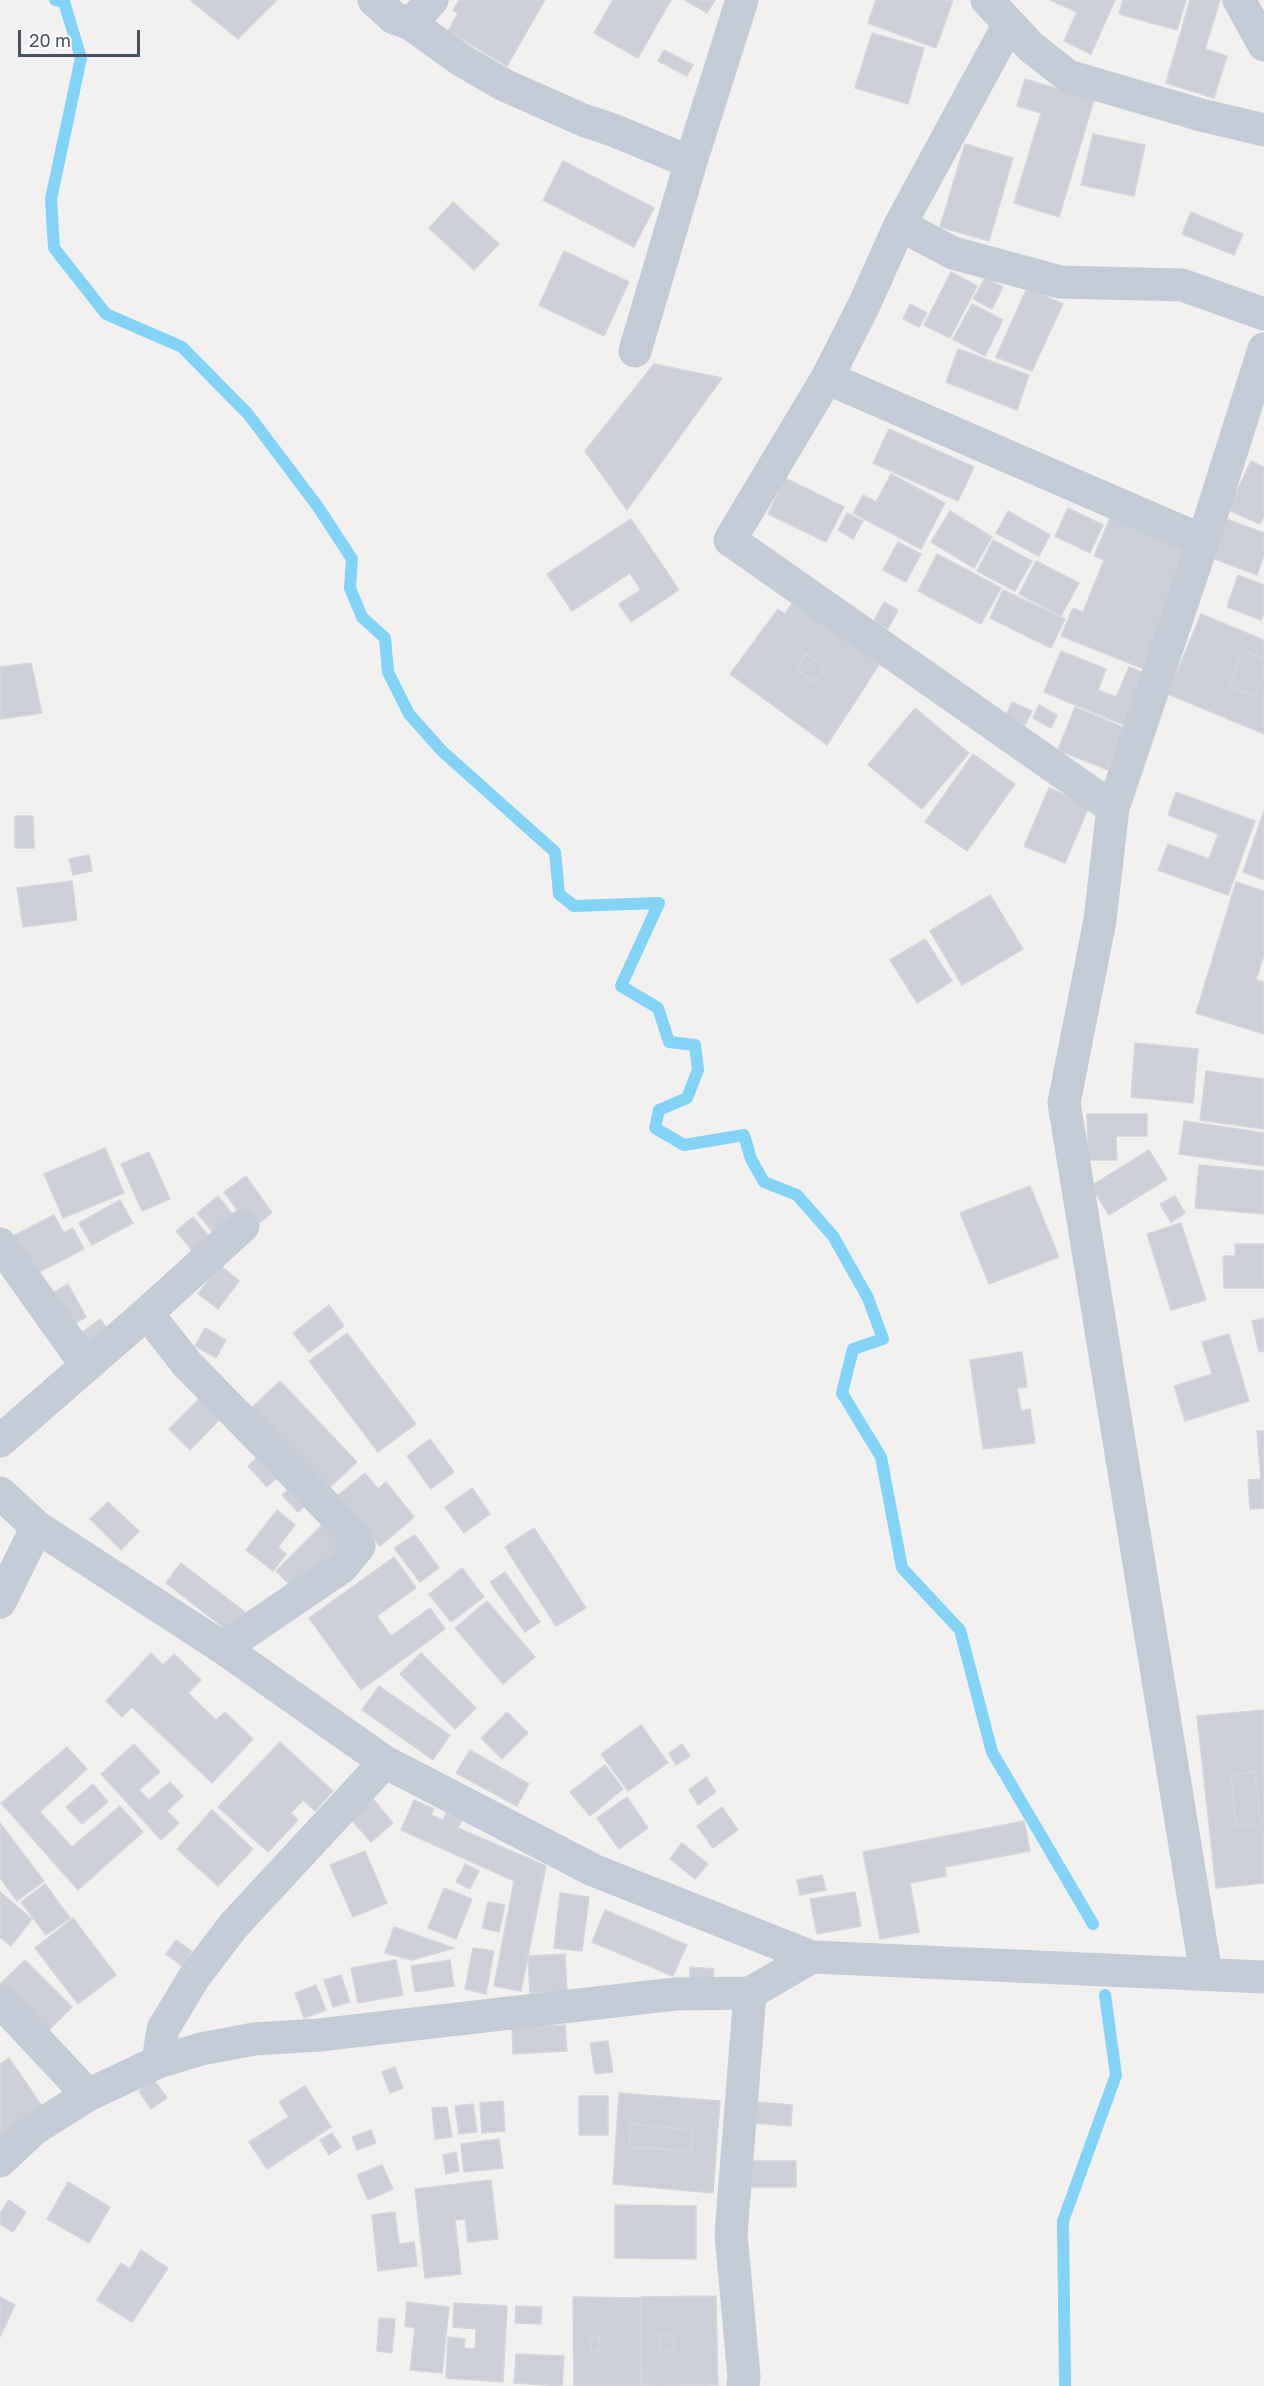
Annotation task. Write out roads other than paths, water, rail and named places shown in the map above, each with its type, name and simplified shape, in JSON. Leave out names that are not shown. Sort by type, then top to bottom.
[{"type":"street","points":[[374,0],[394,18],[421,12],[461,60],[504,85],[583,120],[685,160],[692,158]]},
{"type":"street","points":[[636,351],[692,158],[742,0]]},
{"type":"street","points":[[987,0],[1031,47],[1068,76],[1201,115],[1264,130]]},
{"type":"street","points":[[1239,0],[1264,45]]},
{"type":"street","points":[[1009,24],[900,225],[864,305],[827,378],[730,540],[1113,808]]},
{"type":"street","points":[[900,225],[953,254],[1060,282],[1182,285],[1264,314]]},
{"type":"street","points":[[1206,1974],[1064,1103],[1100,920],[1113,808],[1203,541],[1264,349]]},
{"type":"street","points":[[827,378],[1203,541]]},
{"type":"street","points":[[0,1441],[243,1226]]},
{"type":"street","points":[[0,1244],[86,1365]]},
{"type":"street","points":[[147,1313],[187,1364],[354,1535],[359,1546],[342,1567],[223,1648]]},
{"type":"street","points":[[0,1493],[37,1527],[223,1648],[385,1762],[593,1870],[812,1957],[1264,1977]]},
{"type":"street","points":[[0,1602],[37,1527]]},
{"type":"street","points":[[158,2062],[163,2029],[195,1976],[234,1925],[385,1762]]},
{"type":"street","points":[[0,2161],[34,2129],[88,2095],[158,2062],[201,2049],[254,2039],[319,2035],[675,1994],[750,1993],[812,1957]]},
{"type":"street","points":[[743,2386],[731,2234],[750,1993]]},
{"type":"street","points":[[0,2001],[88,2095]]},
{"type":"waterway","points":[[55,0],[64,2],[81,58],[51,199],[54,248],[106,314],[182,347],[248,414],[318,507],[352,559],[350,588],[362,617],[385,638],[388,672],[409,714],[442,751],[555,852],[559,894],[574,906],[659,903],[621,986],[658,1008],[669,1042],[695,1045],[698,1070],[687,1098],[659,1110],[655,1128],[684,1145],[744,1135],[751,1159],[764,1182],[797,1195],[833,1236],[868,1298],[883,1339],[853,1349],[842,1393],[881,1457],[902,1568],[960,1630],[992,1752],[1093,1924]]},
{"type":"waterway","points":[[1065,2386],[1063,2221],[1116,2075],[1105,1995]]}]
